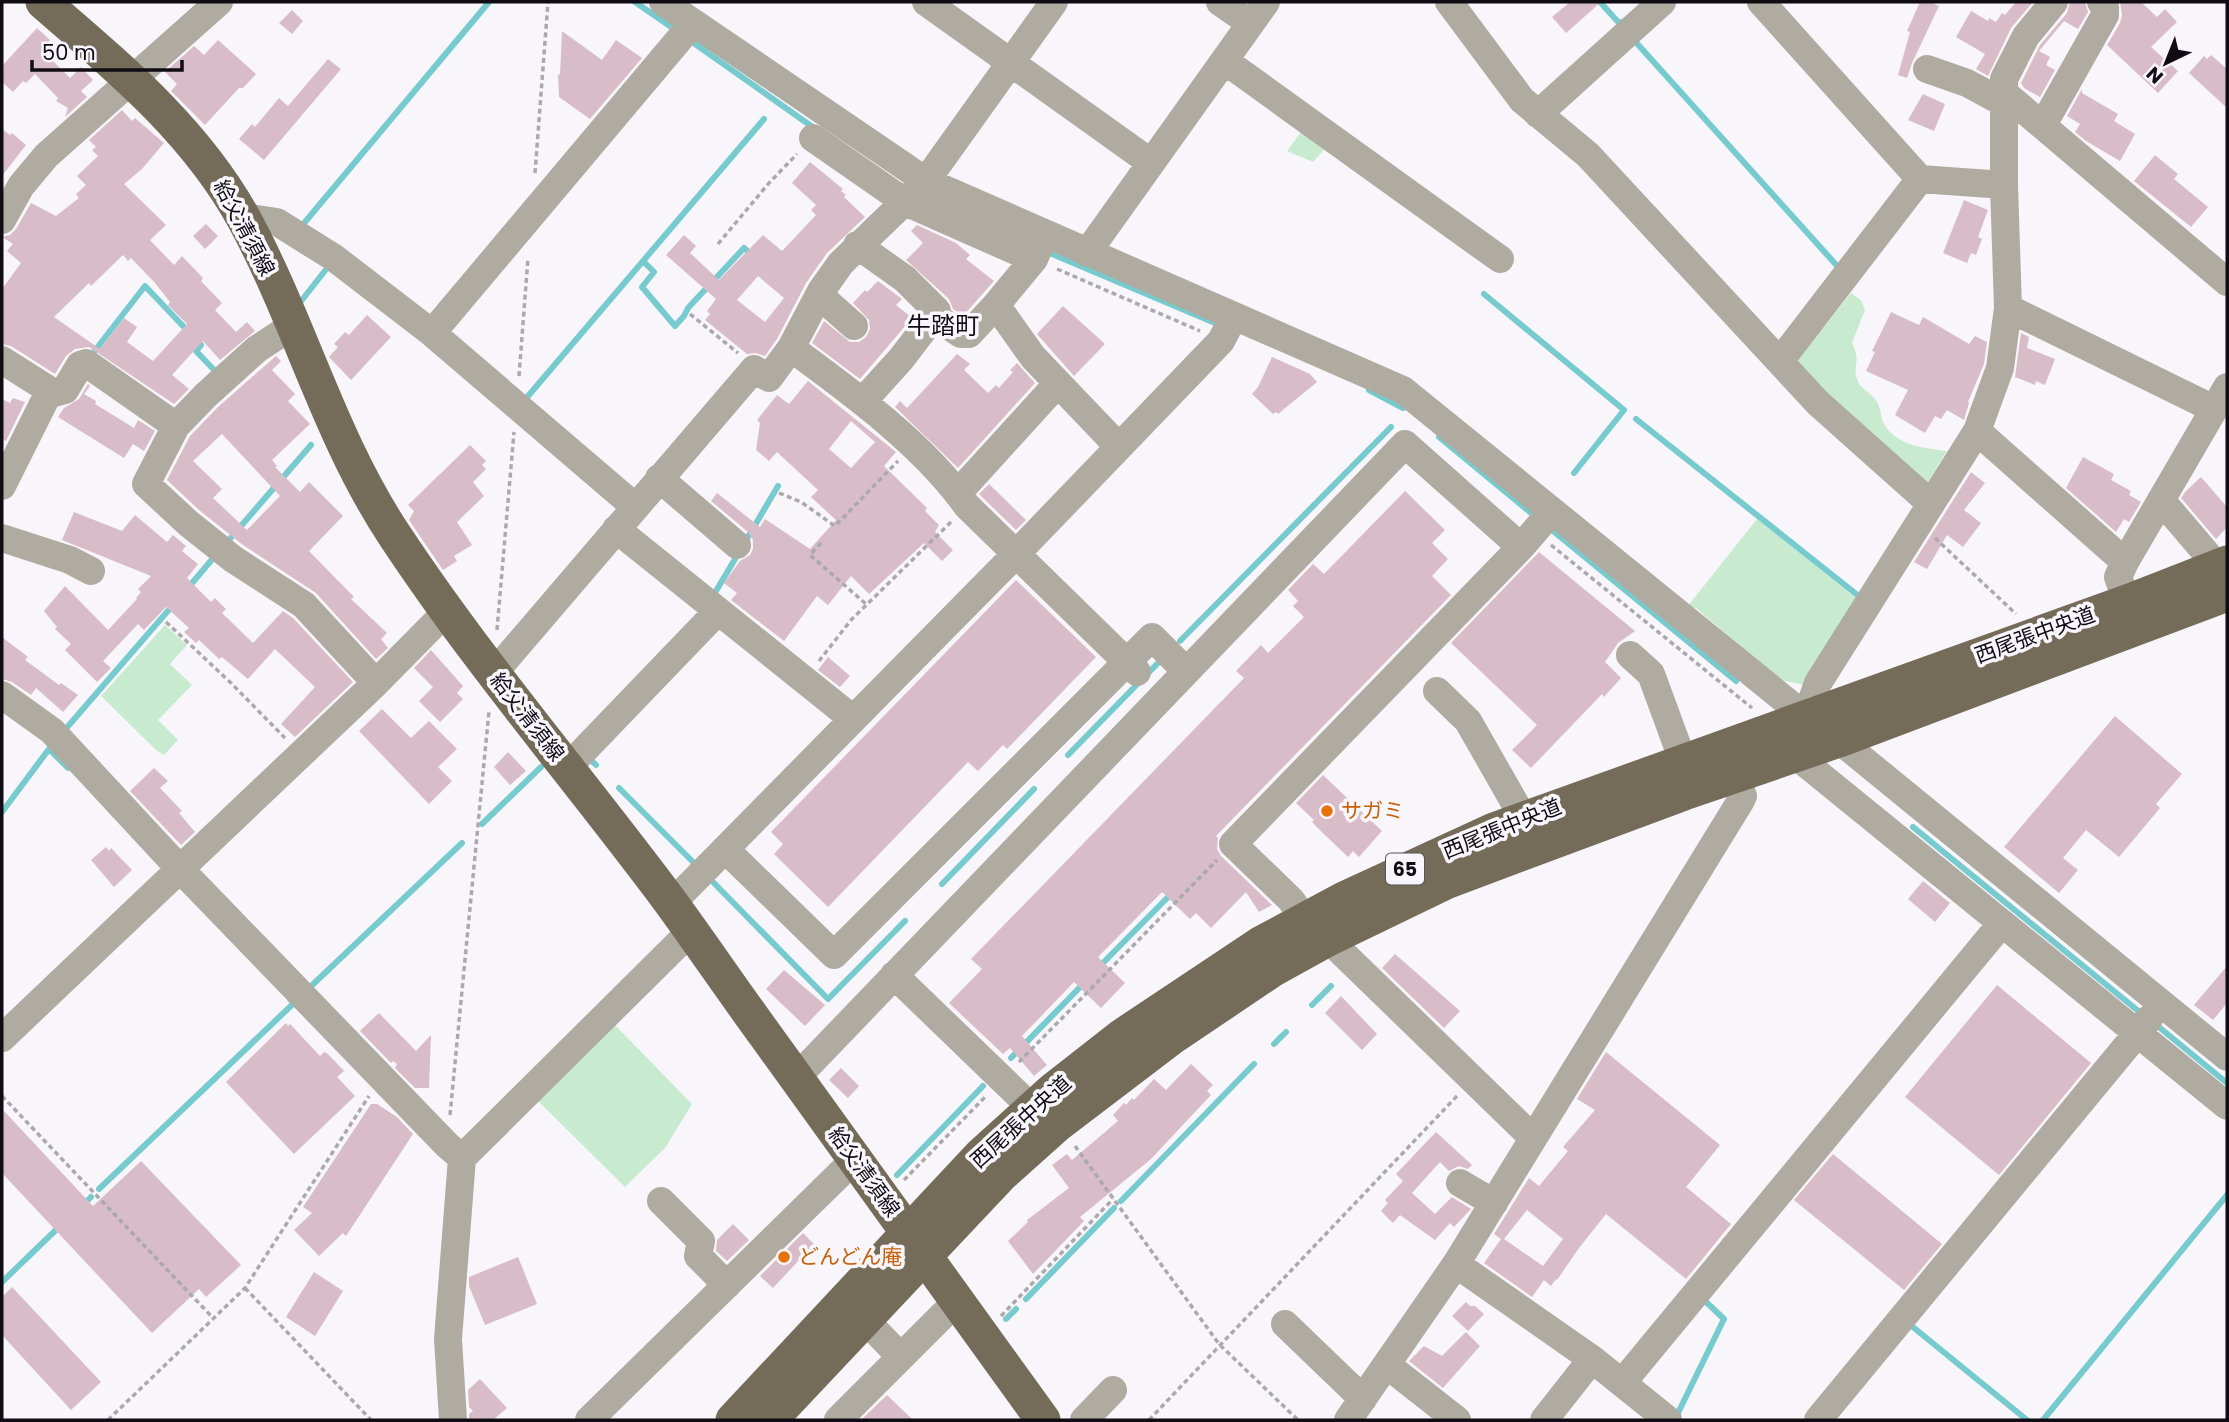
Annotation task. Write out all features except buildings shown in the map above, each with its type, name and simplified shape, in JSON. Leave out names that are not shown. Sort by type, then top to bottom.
[{"type":"main road","name":"給父清須線","points":[[43,2],[131,78],[179,127],[211,168],[243,218],[340,439],[392,532],[493,674],[671,904],[1043,1420]]},
{"type":"main road","name":"西尾張中央道","points":[[1316,929],[1414,865],[1524,819],[2127,602],[2224,575]]},
{"type":"main road","name":"西尾張中央道","points":[[770,1420],[864,1319],[981,1155],[1045,1116],[1122,1036],[1200,981],[1260,944],[1316,929],[1735,775],[1839,740],[2224,575]]},
{"type":"main road","name":"西尾張中央道","points":[[733,1420],[916,1245]]},
{"type":"street","points":[[2,220],[21,186],[46,156],[219,2]]},
{"type":"street","points":[[663,2],[686,31],[915,192]]},
{"type":"street","points":[[926,2],[1150,162]]},
{"type":"street","points":[[493,674],[754,369],[769,378],[791,348],[819,295],[841,263],[915,192],[1054,2]]},
{"type":"street","points":[[1087,253],[1258,13],[1220,2]]},
{"type":"street","points":[[1449,2],[1522,100],[1588,155],[1818,403],[1924,512]]},
{"type":"street","points":[[1538,114],[1662,2]]},
{"type":"street","points":[[1761,2],[1920,179],[2004,185]]},
{"type":"street","points":[[1806,717],[1818,683],[1977,431],[2000,368],[2008,309],[2004,79],[2026,36],[2054,2]]},
{"type":"street","points":[[2043,125],[2105,15],[2105,7],[2101,2]]},
{"type":"street","points":[[432,333],[686,31]]},
{"type":"street","points":[[1225,61],[1500,260]]},
{"type":"street","points":[[1927,69],[2004,98],[2043,125],[2227,282]]},
{"type":"street","points":[[813,138],[915,192],[1040,247],[1087,253],[1227,330],[1403,390],[1539,527]]},
{"type":"street","points":[[1780,360],[1920,179]]},
{"type":"street","points":[[243,218],[276,222],[333,257],[432,333],[634,506]]},
{"type":"street","points":[[858,245],[905,279],[937,311],[901,359],[863,401]]},
{"type":"street","points":[[934,316],[961,334],[969,334],[996,305],[1040,247]]},
{"type":"street","points":[[819,295],[854,326]]},
{"type":"street","points":[[996,305],[1033,358],[1119,447]]},
{"type":"street","points":[[2008,309],[2221,398],[2118,577],[2127,602]]},
{"type":"street","points":[[292,326],[257,349],[176,426],[146,484],[188,523],[233,559],[304,605],[376,682]]},
{"type":"street","points":[[671,904],[1016,554],[1227,330]]},
{"type":"street","points":[[791,348],[863,401],[912,446],[949,481],[962,500],[1132,667]]},
{"type":"street","points":[[2,360],[54,393],[65,390],[80,365],[86,363],[176,426]]},
{"type":"street","points":[[962,500],[1058,383]]},
{"type":"street","points":[[2,486],[50,390]]},
{"type":"street","points":[[1977,431],[2125,562]]},
{"type":"street","points":[[796,1078],[1405,444],[1539,527],[1839,740],[2150,1018],[2227,1105]]},
{"type":"street","points":[[659,478],[737,544]]},
{"type":"street","points":[[2161,500],[2224,575]]},
{"type":"street","points":[[1533,1138],[1316,929],[1291,900],[1233,844],[1539,527]]},
{"type":"street","points":[[616,529],[853,719]]},
{"type":"street","points":[[2,538],[70,560],[91,571]]},
{"type":"street","points":[[2,1038],[447,611]]},
{"type":"street","points":[[567,768],[717,612]]},
{"type":"street","points":[[725,849],[834,955],[1132,667],[1152,637],[1186,671]]},
{"type":"street","points":[[1630,655],[1651,674],[1684,761]]},
{"type":"street","points":[[1437,691],[1468,720],[1524,819]]},
{"type":"street","points":[[2,695],[52,732],[180,869],[462,1158]]},
{"type":"street","points":[[1796,755],[2002,923],[2150,1018],[2227,1057]]},
{"type":"street","points":[[1285,1324],[1355,1410],[1456,1264],[1743,796],[1735,775]]},
{"type":"street","points":[[1622,1383],[2002,923]]},
{"type":"street","points":[[453,1420],[448,1339],[462,1158],[691,932]]},
{"type":"street","points":[[894,975],[1002,1079],[1045,1116]]},
{"type":"street","points":[[1818,1420],[2150,1018]]},
{"type":"street","points":[[589,1420],[855,1159]]},
{"type":"street","points":[[1460,1182],[1494,1203]]},
{"type":"street","points":[[661,1201],[701,1241],[698,1256],[727,1284]]},
{"type":"street","points":[[1456,1264],[1592,1359],[1668,1420]]},
{"type":"street","points":[[838,1420],[957,1301]]},
{"type":"street","points":[[864,1319],[901,1357]]},
{"type":"street","points":[[1544,1420],[1592,1359]]},
{"type":"street","points":[[1387,1365],[1457,1420]]},
{"type":"street","points":[[1084,1420],[1113,1390]]},
{"type":"path","points":[[718,244],[769,183],[813,138]]},
{"type":"path","points":[[1040,247],[1227,330]]},
{"type":"path","points":[[690,314],[748,360],[754,369]]},
{"type":"path","points":[[779,493],[801,502],[835,526],[912,446]]},
{"type":"path","points":[[806,680],[850,620],[962,500]]},
{"type":"path","points":[[1924,512],[2037,634]]},
{"type":"path","points":[[1539,527],[1755,712],[1763,732]]},
{"type":"path","points":[[821,543],[810,555],[866,604]]},
{"type":"path","points":[[166,622],[301,754]]},
{"type":"path","points":[[884,1200],[1233,844]]},
{"type":"path","points":[[108,1420],[245,1288],[381,1077]]},
{"type":"path","points":[[1149,1420],[1473,1080]]},
{"type":"path","points":[[2,1096],[214,1318]]},
{"type":"path","points":[[1045,1116],[1113,1199],[1219,1344],[1298,1420]]},
{"type":"path","points":[[982,1336],[1113,1199]]},
{"type":"path","points":[[245,1288],[371,1420]]},
{"type":"green space","points":[[1304,128],[1328,145],[1313,162],[1287,151]]},
{"type":"green space","points":[[1851,293],[1861,300],[1865,310],[1852,343],[1856,355],[1858,382],[1873,396],[1884,424],[1896,437],[1912,445],[1947,451],[1926,485],[1832,398],[1797,361]]},
{"type":"green space","points":[[1757,519],[1856,598],[1808,686],[1781,680],[1696,608],[1687,607]]},
{"type":"green space","points":[[165,625],[187,645],[170,664],[192,685],[158,720],[178,740],[164,755],[101,696]]},
{"type":"green space","points":[[611,1021],[692,1104],[665,1148],[625,1187],[534,1097]]},
{"type":"waterway","points":[[300,228],[489,2]]},
{"type":"waterway","points":[[635,2],[677,31]]},
{"type":"waterway","points":[[1600,2],[1620,24],[1622,22]]},
{"type":"waterway","points":[[688,39],[814,128]]},
{"type":"waterway","points":[[1633,39],[1839,268]]},
{"type":"waterway","points":[[523,402],[764,119]]},
{"type":"waterway","points":[[643,261],[654,272],[642,287],[675,326],[688,308],[744,248],[752,255]]},
{"type":"waterway","points":[[1045,251],[1222,326]]},
{"type":"waterway","points":[[302,300],[331,263]]},
{"type":"waterway","points":[[93,353],[145,286],[201,345],[196,351],[218,374]]},
{"type":"waterway","points":[[1484,294],[1624,410],[1574,473]]},
{"type":"waterway","points":[[1369,390],[1403,408]]},
{"type":"waterway","points":[[1636,419],[1860,597],[1858,600]]},
{"type":"waterway","points":[[1180,641],[1391,427]]},
{"type":"waterway","points":[[1439,437],[1536,517]]},
{"type":"waterway","points":[[228,541],[311,445]]},
{"type":"waterway","points":[[745,542],[778,486]]},
{"type":"waterway","points":[[1547,526],[1736,681]]},
{"type":"waterway","points":[[713,596],[738,554]]},
{"type":"waterway","points":[[187,589],[215,556]]},
{"type":"waterway","points":[[63,732],[173,605]]},
{"type":"waterway","points":[[1068,755],[1157,664]]},
{"type":"waterway","points":[[2,812],[49,749],[68,768]]},
{"type":"waterway","points":[[590,759],[596,765]]},
{"type":"waterway","points":[[482,824],[541,767]]},
{"type":"waterway","points":[[619,788],[696,865]]},
{"type":"waterway","points":[[942,884],[1034,789]]},
{"type":"waterway","points":[[1913,827],[2142,1014]]},
{"type":"waterway","points":[[307,990],[462,843]]},
{"type":"waterway","points":[[710,879],[828,999],[905,921]]},
{"type":"waterway","points":[[1100,966],[1173,892]]},
{"type":"waterway","points":[[1011,1058],[1085,982]]},
{"type":"waterway","points":[[1312,1005],[1331,986]]},
{"type":"waterway","points":[[99,1189],[294,1003],[290,999]]},
{"type":"waterway","points":[[2154,1023],[2227,1083]]},
{"type":"waterway","points":[[1274,1044],[1286,1032]]},
{"type":"waterway","points":[[1121,1201],[1254,1064]]},
{"type":"waterway","points":[[897,1175],[983,1086]]},
{"type":"waterway","points":[[2043,1420],[2227,1195]]},
{"type":"waterway","points":[[82,1206],[91,1197]]},
{"type":"waterway","points":[[1026,1299],[1114,1208]]},
{"type":"waterway","points":[[2,1282],[61,1225]]},
{"type":"waterway","points":[[1676,1417],[1724,1319],[1703,1299]]},
{"type":"waterway","points":[[1006,1319],[1016,1309]]},
{"type":"waterway","points":[[1908,1323],[2027,1420]]},
{"type":"place","name":"サガミ","points":[[1327,811]]},
{"type":"place","name":"どんどん庵","points":[[784,1257]]},
{"type":"district","name":"牛踏町","points":[[943,326]]}]
